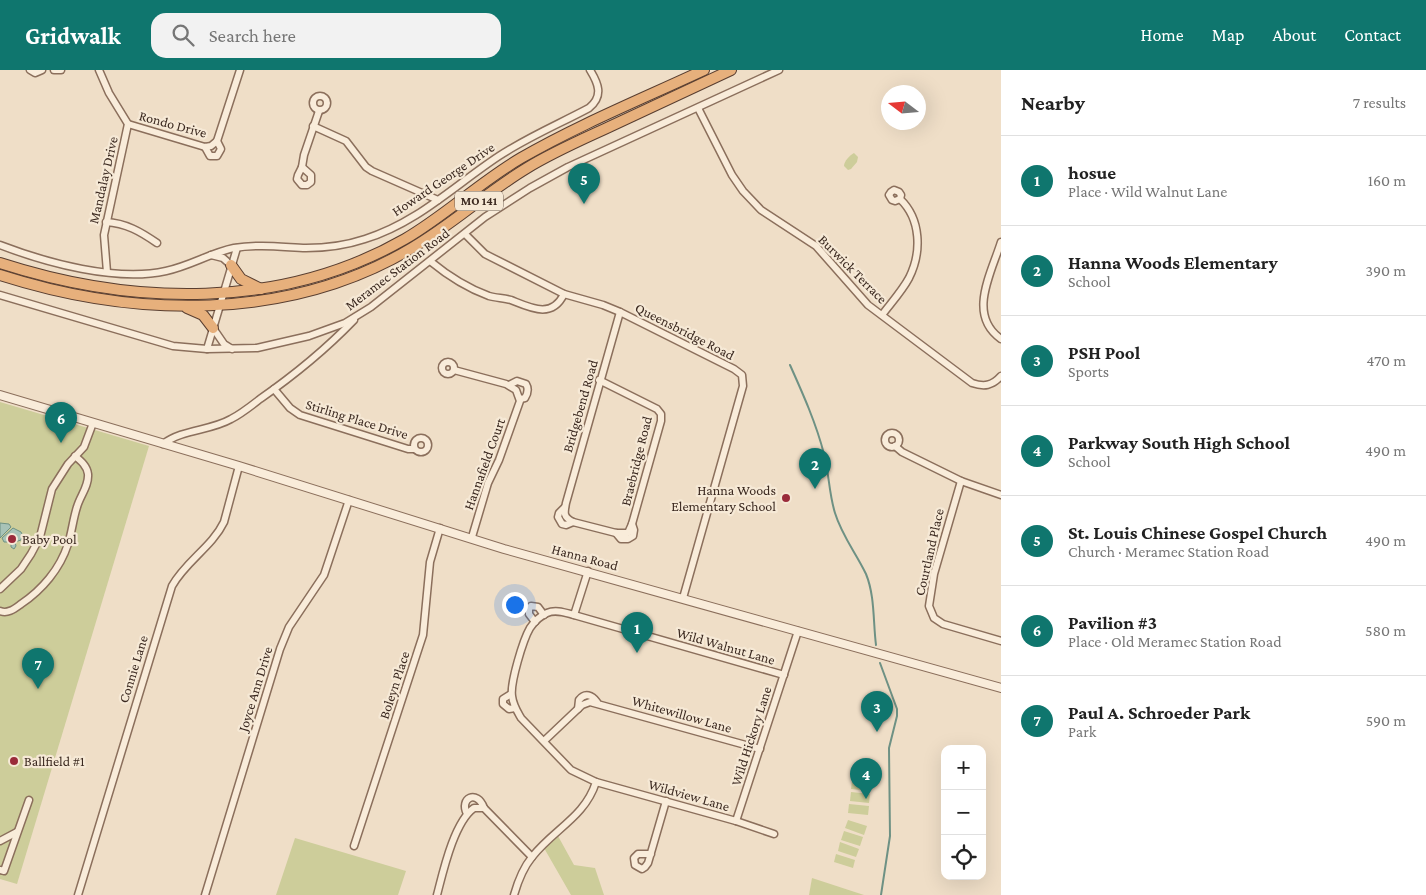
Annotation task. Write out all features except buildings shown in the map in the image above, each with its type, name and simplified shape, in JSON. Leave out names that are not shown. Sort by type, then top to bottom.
[{"type":"highway","name":"MO 141","points":[[0,263],[45,276],[103,288],[163,294],[223,294],[302,281],[333,272],[388,248],[423,228],[521,158],[556,139],[704,70]]},
{"type":"highway","name":"MO 141","points":[[0,275],[45,288],[130,303],[181,306],[220,305],[262,301],[301,293],[340,282],[377,267],[429,238],[510,179],[544,158],[731,70]]},
{"type":"highway","points":[[231,265],[241,279],[262,289]]},
{"type":"highway","points":[[181,306],[203,315],[213,328]]},
{"type":"street","points":[[30,70],[35,73],[42,70]]},
{"type":"street","points":[[54,70],[61,70]]},
{"type":"street","name":"Mandalay Drive","points":[[99,70],[108,93],[128,124],[106,222],[104,247],[107,272]]},
{"type":"street","name":"Rondo Drive","points":[[128,124],[211,145],[240,70]]},
{"type":"street","name":"Howard George Drive","points":[[0,245],[46,260],[107,272],[134,275],[178,268],[209,255],[237,248],[261,246],[313,248],[354,242],[391,229],[416,216],[515,145],[589,108],[597,99],[599,89],[590,70]]},
{"type":"street","name":"Meramec Station Road","points":[[0,296],[158,343],[207,349],[258,348],[309,336],[345,323],[371,308],[485,217],[568,167],[779,70]]},
{"type":"street","name":"Burwick Terrace","points":[[698,108],[732,175],[743,191],[761,210],[816,246],[868,305],[972,383],[981,386],[989,385],[1001,376]]},
{"type":"street","points":[[302,167],[319,111]]},
{"type":"street","points":[[313,126],[346,142],[366,167],[372,171],[438,200]]},
{"type":"street","points":[[882,315],[910,276],[917,251],[914,220],[908,207],[900,199]]},
{"type":"street","points":[[106,222],[114,222],[133,228],[157,243]]},
{"type":"street","name":"Queensbridge Road","points":[[465,234],[486,254],[564,294],[620,312],[734,369],[742,375],[744,380],[683,598]]},
{"type":"street","points":[[1001,242],[985,290],[982,311],[985,321],[991,330],[1001,339]]},
{"type":"street","points":[[207,349],[237,248]]},
{"type":"street","points":[[209,255],[223,258],[231,265]]},
{"type":"street","points":[[430,261],[447,275],[486,295],[510,300],[535,309],[542,310],[553,307],[562,299],[564,294]]},
{"type":"street","name":"Bridgebend Road","points":[[620,312],[564,515],[566,519],[573,522],[616,533],[628,533]]},
{"type":"street","points":[[163,444],[178,435],[203,429],[232,418],[274,389],[334,340],[359,314]]},
{"type":"street","points":[[213,328],[224,344],[232,349]]},
{"type":"street","name":"Hannafield Court","points":[[454,370],[509,385],[517,381],[526,384],[528,388],[525,398],[520,399],[499,460],[488,484],[472,538]]},
{"type":"street","name":"Braebridge Road","points":[[600,380],[657,409],[661,414],[661,421],[628,533]]},
{"type":"street","points":[[509,385],[516,390],[520,399]]},
{"type":"street","name":"Stirling Place Drive","points":[[274,389],[290,408],[300,415],[408,449],[414,449]]},
{"type":"street","name":"Hanna Road","points":[[0,395],[239,466],[504,549],[1001,688]]},
{"type":"street","points":[[0,589],[21,569],[31,554],[40,536],[52,489],[60,474],[87,443],[93,423]]},
{"type":"street","points":[[895,446],[902,452],[961,481],[1001,494]]},
{"type":"street","points":[[0,611],[7,612],[30,598],[47,582],[62,558],[68,543],[76,508],[86,488],[88,476],[84,463],[75,456]]},
{"type":"street","name":"Connie Lane","points":[[78,895],[172,586],[180,573],[215,537],[224,522],[239,466]]},
{"type":"street","name":"Courtland Place","points":[[961,481],[936,566],[929,606],[934,618],[943,624],[1001,641]]},
{"type":"street","name":"Joyce Ann Drive","points":[[205,895],[280,649],[289,627],[324,576],[349,500]]},
{"type":"street","name":"Braebridge Road","points":[[616,533],[621,539],[628,539],[633,536],[632,524]]},
{"type":"street","name":"Boleyn Place","points":[[354,846],[423,635],[430,562],[440,528]]},
{"type":"street","points":[[574,615],[588,571]]},
{"type":"street","name":"Wild Walnut Lane","points":[[534,622],[529,614],[531,606],[538,607],[544,615],[553,611],[574,615],[784,675]]},
{"type":"street","points":[[515,708],[511,694],[514,676],[527,634],[534,622],[544,615]]},
{"type":"street","name":"Wild Hickory Lane","points":[[736,821],[798,631]]},
{"type":"street","name":"Wildview Lane","points":[[511,694],[503,698],[503,704],[506,708],[515,708],[522,718],[571,770],[596,782],[736,821],[774,834]]},
{"type":"street","name":"Whitewillow Lane","points":[[544,741],[586,703],[596,702],[760,749]]},
{"type":"street","points":[[514,895],[522,873],[532,857],[575,817],[588,801],[596,782]]},
{"type":"street","points":[[467,814],[464,809],[467,800],[472,797],[477,798],[484,808],[532,857]]},
{"type":"street","points":[[0,870],[4,871],[29,800]]},
{"type":"street","points":[[650,854],[666,801]]},
{"type":"street","points":[[437,895],[454,840],[467,814],[474,808],[484,808]]},
{"type":"street","points":[[0,841],[17,832]]},
{"type":"green space","points":[[854,153],[858,157],[857,162],[848,170],[844,164]]},
{"type":"green space","points":[[0,402],[149,446],[17,884],[0,879]]},
{"type":"green space","points":[[852,780],[872,782],[871,791],[851,789]]},
{"type":"green space","points":[[851,792],[870,794],[869,803],[850,801]]},
{"type":"green space","points":[[849,804],[869,806],[868,815],[848,813]]},
{"type":"green space","points":[[848,820],[867,826],[864,835],[845,828]]},
{"type":"green space","points":[[844,831],[863,837],[860,846],[841,840]]},
{"type":"green space","points":[[558,836],[574,865],[595,868],[604,895],[571,895],[544,848]]},
{"type":"green space","points":[[295,838],[406,871],[398,895],[276,895]]},
{"type":"green space","points":[[840,842],[859,849],[856,857],[838,851]]},
{"type":"green space","points":[[836,854],[855,860],[853,868],[834,862]]},
{"type":"green space","points":[[812,878],[864,895],[809,895]]},
{"type":"shaded area","points":[[0,523],[9,524],[11,527],[0,538]]},
{"type":"shaded area","name":"Baby Pool","points":[[13,528],[21,532],[23,536],[21,540],[15,542],[16,546],[14,549],[11,547],[11,542],[4,542],[2,538]]},
{"type":"waterway","points":[[790,365],[821,442],[833,506],[838,521],[869,582],[876,645]]},
{"type":"waterway","points":[[880,663],[897,709],[889,748],[890,836],[881,895]]},
{"type":"place","name":"St. Louis Chinese Gospel Church","points":[[584,204]]},
{"type":"place","name":"Pavilion #3","points":[[61,443]]},
{"type":"place","name":"Hanna Woods Elementary","points":[[815,489]]},
{"type":"place","name":"Hanna Woods Elementary School","points":[[786,498]]},
{"type":"place","name":"Baby Pool","points":[[12,539]]},
{"type":"place","name":"hosue","points":[[637,653]]},
{"type":"place","name":"Paul A. Schroeder Park","points":[[38,689]]},
{"type":"place","name":"PSH Pool","points":[[877,732]]},
{"type":"place","name":"Ballfield #1","points":[[14,761]]},
{"type":"place","name":"Parkway South High School","points":[[866,799]]}]
